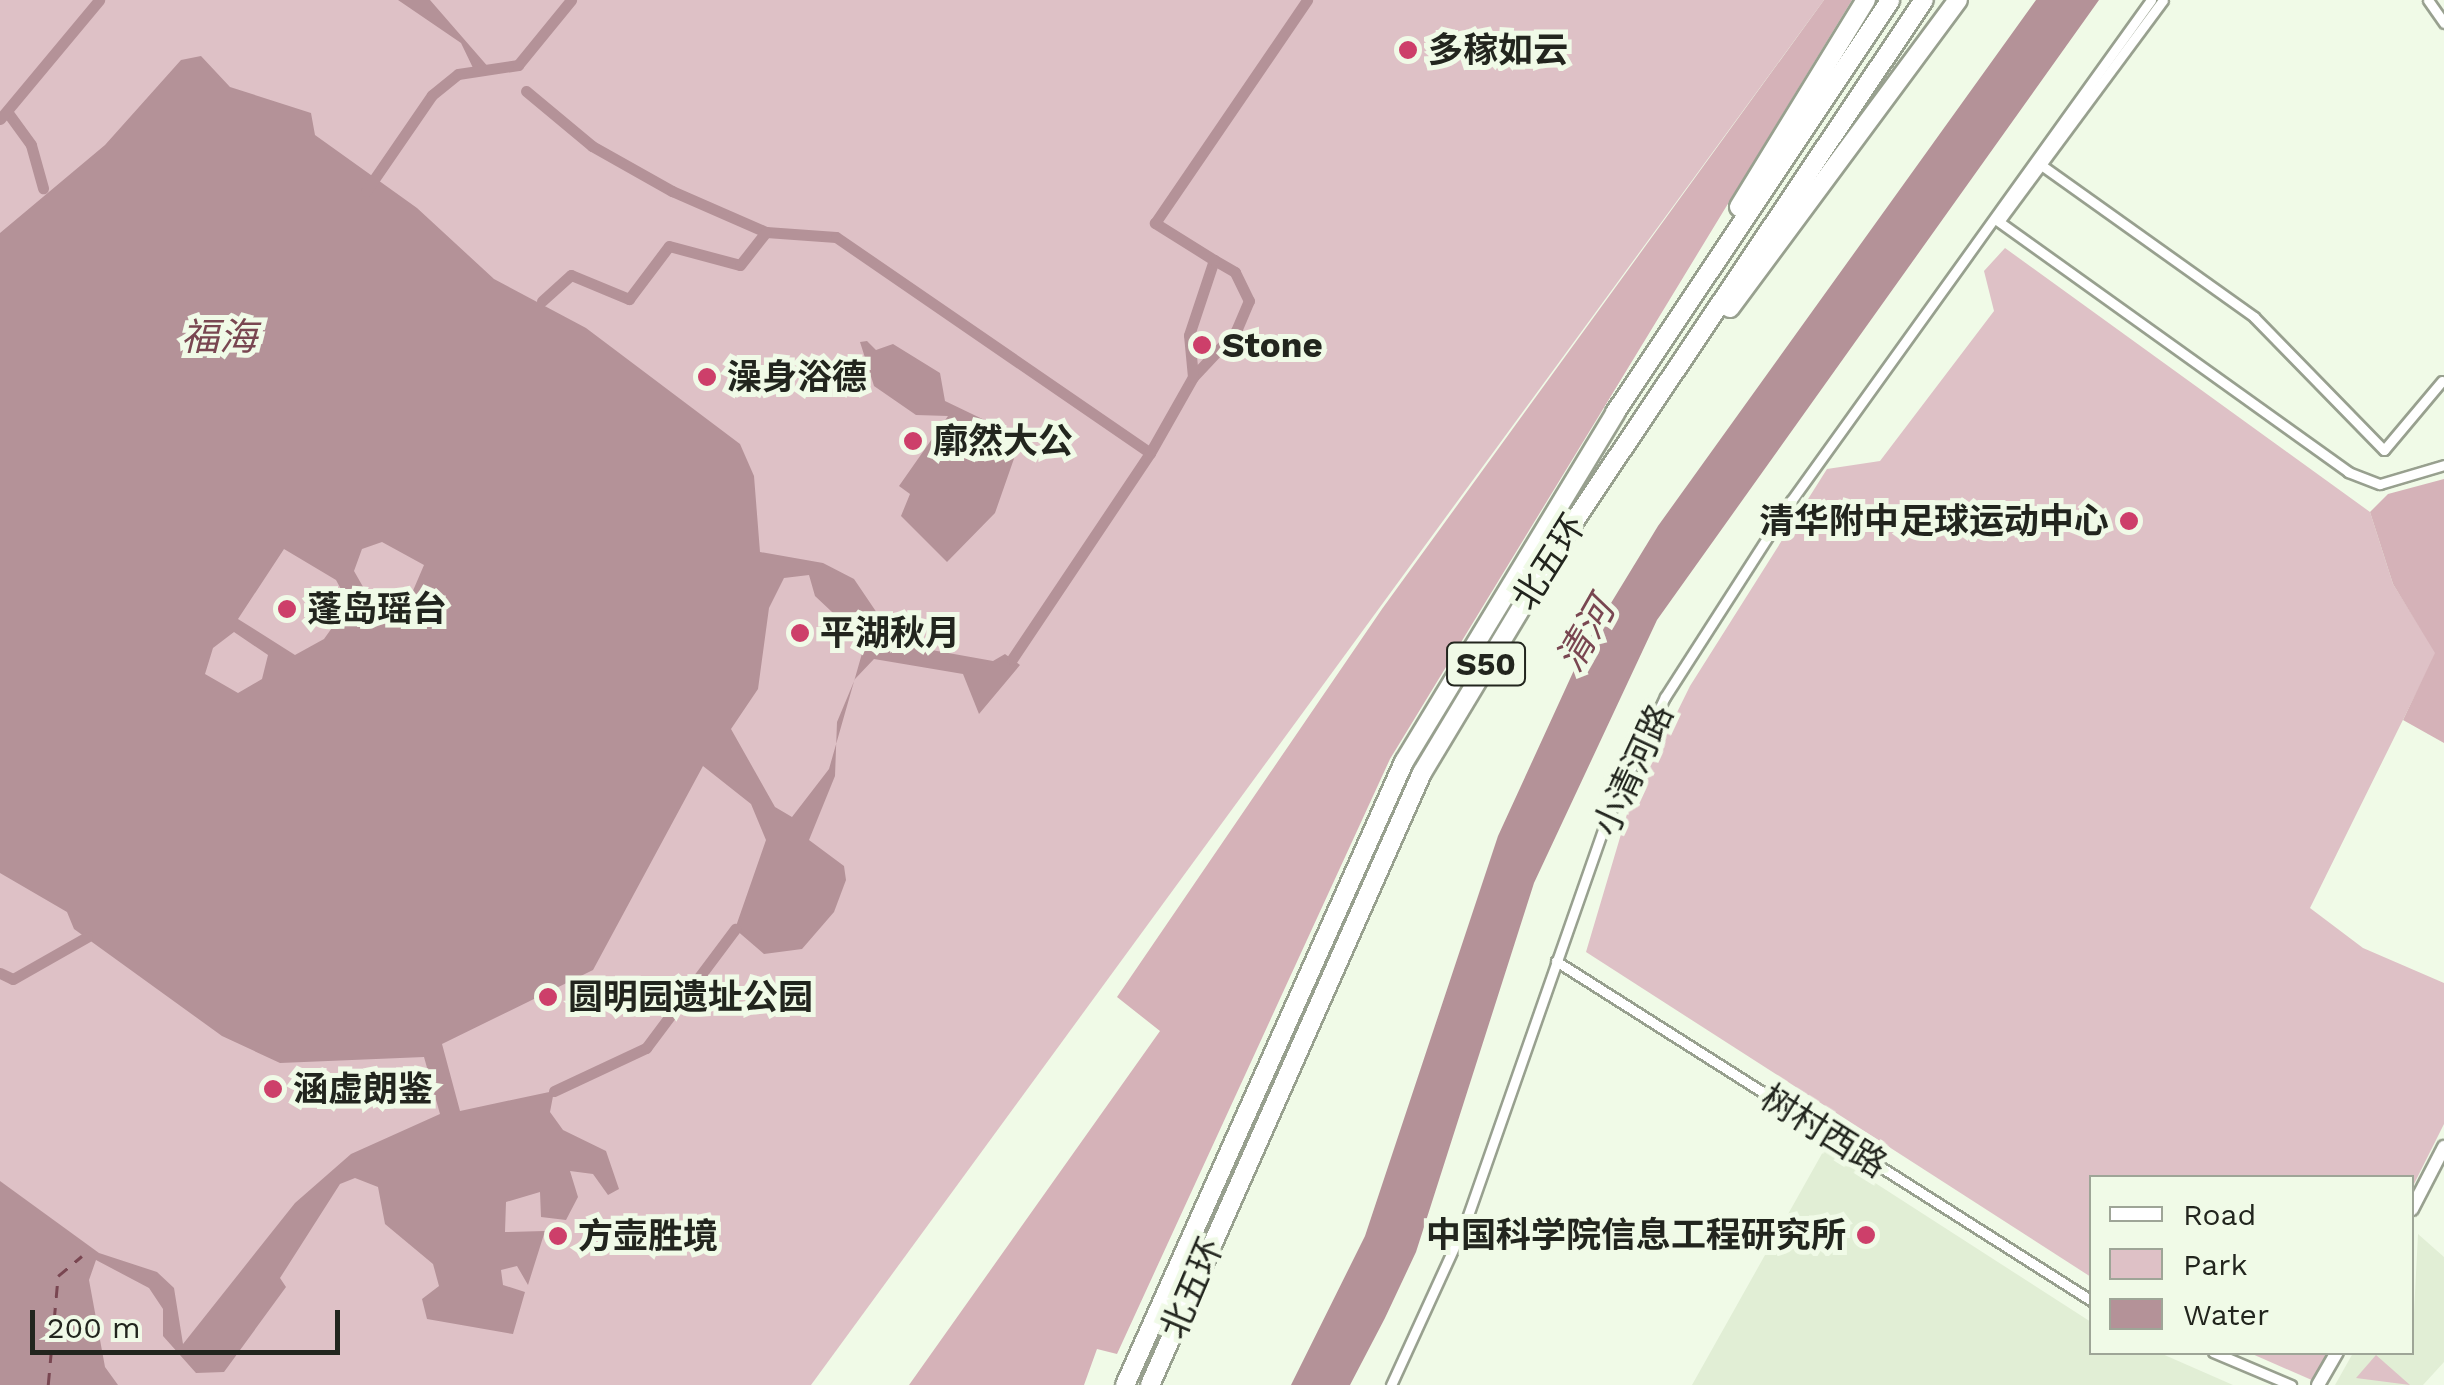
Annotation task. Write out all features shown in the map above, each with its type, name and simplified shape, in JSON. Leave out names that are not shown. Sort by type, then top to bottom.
[{"type":"highway","points":[[1616,413],[1866,0]]},
{"type":"highway","name":"北五环","points":[[1125,1385],[1314,944],[1404,762],[1616,413],[1890,0]]},
{"type":"highway","name":"北五环","points":[[1150,1385],[1422,773],[1637,426],[1924,0]]},
{"type":"highway","points":[[1822,154],[1937,0]]},
{"type":"highway","points":[[1637,426],[1958,0]]},
{"type":"street","name":"小清河路","points":[[1391,1385],[1466,1221],[1556,961],[1630,764],[1711,620],[2152,0]]},
{"type":"street","name":"小清河路","points":[[1998,220],[2044,167],[2164,0]]},
{"type":"street","points":[[2428,0],[2444,22]]},
{"type":"street","points":[[2044,167],[2254,316],[2384,450],[2442,381]]},
{"type":"street","points":[[1998,220],[2348,472],[2380,484],[2444,465]]},
{"type":"street","name":"树村西路","points":[[1556,961],[2089,1299]]},
{"type":"street","points":[[2414,1206],[2444,1147]]},
{"type":"street","points":[[2220,1355],[2291,1385]]},
{"type":"street","points":[[2318,1385],[2335,1355]]},
{"type":"shaded area","points":[[1824,0],[1852,0],[1390,759],[1117,1354],[1097,1349],[1084,1385],[909,1385],[1160,1031],[1117,997],[1382,609]]},
{"type":"shaded area","points":[[2444,479],[2444,743],[2403,720],[2435,653],[2393,584],[2370,512],[2388,494]]},
{"type":"shaded area","name":"中国科学院信息工程研究所","points":[[1824,1150],[2089,1321],[2089,1355],[2165,1355],[2233,1385],[1692,1385]]},
{"type":"shaded area","points":[[2418,1234],[2444,1257],[2444,1362],[2423,1385],[2335,1385],[2352,1355],[2414,1355]]},
{"type":"green space","name":"圆明园遗址公园","points":[[0,0],[1824,0],[811,1385],[0,1385]]},
{"type":"green space","points":[[2005,248],[2370,512],[2393,584],[2436,653],[2310,908],[2363,948],[2444,983],[2444,1124],[2414,1184],[2414,1175],[2089,1175],[2089,1276],[1586,952],[1627,814],[1690,686],[1827,469],[1880,461],[1994,311],[1984,271]]},
{"type":"green space","points":[[2255,1355],[2327,1355],[2314,1381]]},
{"type":"green space","points":[[2376,1355],[2410,1385],[2356,1378]]},
{"type":"water","points":[[398,0],[430,0],[490,69],[474,70],[461,43]]},
{"type":"water","points":[[2036,0],[2099,0],[1657,620],[1534,883],[1416,1252],[1385,1318],[1350,1385],[1291,1385],[1365,1236],[1498,836],[1586,644],[1658,526]]},
{"type":"water","name":"福海","points":[[201,56],[230,87],[311,113],[315,135],[417,208],[494,279],[586,328],[740,444],[754,476],[760,552],[823,563],[854,579],[898,644],[993,661],[1005,654],[1020,665],[979,714],[963,674],[874,659],[854,681],[865,643],[815,596],[809,575],[784,578],[769,608],[758,689],[731,729],[775,807],[792,817],[829,769],[836,744],[835,776],[809,840],[844,866],[846,880],[834,912],[802,949],[764,954],[735,929],[766,840],[751,804],[703,766],[593,970],[442,1044],[460,1111],[554,1091],[550,1112],[563,1130],[606,1151],[619,1189],[608,1195],[593,1174],[570,1171],[578,1197],[566,1220],[541,1217],[540,1192],[506,1202],[505,1232],[545,1231],[528,1285],[517,1266],[501,1270],[503,1285],[525,1292],[513,1334],[427,1319],[422,1299],[439,1286],[433,1264],[385,1224],[378,1187],[355,1178],[340,1184],[280,1278],[286,1287],[224,1372],[196,1373],[163,1336],[163,1309],[149,1288],[96,1260],[89,1280],[105,1367],[118,1385],[0,1385],[0,1181],[99,1253],[157,1272],[174,1288],[183,1344],[295,1203],[351,1154],[440,1114],[424,1057],[280,1063],[222,1036],[74,929],[67,912],[0,873],[0,233],[105,145],[181,60]],"holes":[[[382,542],[424,565],[406,607],[366,592],[354,571],[362,549]],[[284,549],[336,580],[349,604],[324,639],[295,655],[238,619]],[[234,632],[268,655],[262,679],[238,693],[205,674],[213,648]]]},
{"type":"water","points":[[867,341],[876,350],[893,344],[940,373],[945,401],[997,426],[1004,446],[1017,450],[995,513],[947,562],[901,516],[910,494],[899,486],[948,416],[916,415],[874,386],[860,342]]},
{"type":"waterway","points":[[0,119],[99,0]]},
{"type":"waterway","points":[[366,191],[432,95],[458,74],[518,65],[571,0]]},
{"type":"waterway","points":[[1150,453],[1193,377],[1189,335],[1214,260],[1155,223],[1307,0]]},
{"type":"waterway","points":[[526,91],[592,146],[672,191],[766,232],[836,237],[1150,453],[1012,659]]},
{"type":"waterway","points":[[8,113],[31,145],[43,188]]},
{"type":"waterway","points":[[542,301],[571,275],[629,299],[669,246],[740,265],[766,232]]},
{"type":"waterway","points":[[1193,377],[1236,331],[1249,301],[1235,272],[1214,260]]},
{"type":"waterway","points":[[554,1091],[646,1048],[735,929]]},
{"type":"waterway","points":[[0,973],[13,979],[87,937]]},
{"type":"ferry route","points":[[48,1385],[58,1276],[82,1256]]},
{"type":"place","name":"多稼如云","points":[[1408,50]]},
{"type":"place","name":"Stone","points":[[1202,345]]},
{"type":"place","name":"澡身浴德","points":[[707,377]]},
{"type":"place","name":"廓然大公","points":[[913,441]]},
{"type":"place","name":"清华附中足球运动中心","points":[[2129,521]]},
{"type":"place","name":"蓬岛瑶台","points":[[287,609]]},
{"type":"place","name":"平湖秋月","points":[[800,633]]},
{"type":"place","name":"圆明园遗址公园","points":[[548,997]]},
{"type":"place","name":"涵虚朗鉴","points":[[273,1089]]},
{"type":"place","name":"中国科学院信息工程研究所","points":[[1866,1235]]},
{"type":"place","name":"方壶胜境","points":[[558,1236]]},
{"type":"water label","name":"清河","points":[[1586,635]]}]
